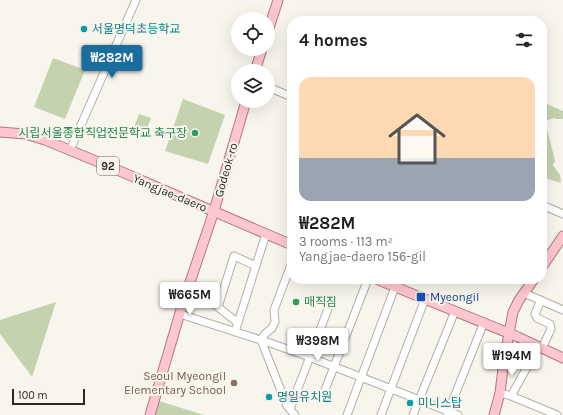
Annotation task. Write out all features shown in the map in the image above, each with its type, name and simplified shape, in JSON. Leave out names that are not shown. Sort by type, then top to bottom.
[{"type":"main road","points":[[274,12],[278,0]]},
{"type":"main road","name":"Godeok-ro","points":[[150,415],[189,284],[214,211],[244,108]]},
{"type":"main road","name":"Yangjae-daero","points":[[0,132],[25,134],[45,140],[287,243]]},
{"type":"main road","points":[[547,260],[563,236]]},
{"type":"main road","points":[[388,284],[484,322],[563,358]]},
{"type":"main road","points":[[494,415],[500,392],[508,333],[513,312],[519,300],[530,284]]},
{"type":"street","points":[[70,150],[136,0]]},
{"type":"street","points":[[275,90],[287,95]]},
{"type":"street","points":[[547,206],[563,214]]},
{"type":"street","points":[[235,332],[266,234]]},
{"type":"street","points":[[218,307],[234,256],[256,266]]},
{"type":"street","points":[[287,275],[274,310],[275,322],[272,328],[264,334],[261,340],[287,406],[292,412]]},
{"type":"street","points":[[189,284],[238,323]]},
{"type":"street","points":[[325,390],[366,284]]},
{"type":"street","points":[[347,415],[395,287]]},
{"type":"street","points":[[524,293],[563,310]]},
{"type":"street","points":[[381,415],[425,299]]},
{"type":"street","points":[[541,300],[535,314],[537,318],[550,324],[551,329],[542,348]]},
{"type":"street","points":[[292,412],[328,309]]},
{"type":"street","points":[[413,415],[455,311]]},
{"type":"street","points":[[180,314],[310,357],[419,400],[447,413],[458,415]]},
{"type":"street","points":[[447,413],[484,322]]},
{"type":"street","points":[[511,396],[526,369],[534,344]]},
{"type":"street","points":[[500,392],[557,415]]},
{"type":"green space","points":[[53,58],[85,70],[65,119],[34,107]]},
{"type":"green space","name":"시립서울종합직업전문학교 축구장","points":[[183,99],[225,115],[208,164],[165,151]]},
{"type":"green space","points":[[547,104],[563,111],[563,119],[554,118],[547,120]]},
{"type":"green space","points":[[139,114],[151,118],[143,139],[131,135]]},
{"type":"green space","points":[[547,129],[555,161],[553,165],[560,175],[561,183],[547,179]]},
{"type":"green space","points":[[56,302],[32,377],[0,334],[0,320]]},
{"type":"green space","points":[[159,401],[204,415],[155,415]]},
{"type":"place","name":"서울명덕초등학교","points":[[84,29]]},
{"type":"place","name":"시립서울종합직업전문학교 축구장","points":[[195,133]]},
{"type":"place","name":"Myeongil","points":[[421,297]]},
{"type":"place","name":"매직짐","points":[[296,302]]},
{"type":"place","name":"Seoul Myeongil Elementary School","points":[[234,383]]},
{"type":"place","name":"명일유치원","points":[[269,397]]},
{"type":"place","name":"미니스탑","points":[[410,403]]}]
